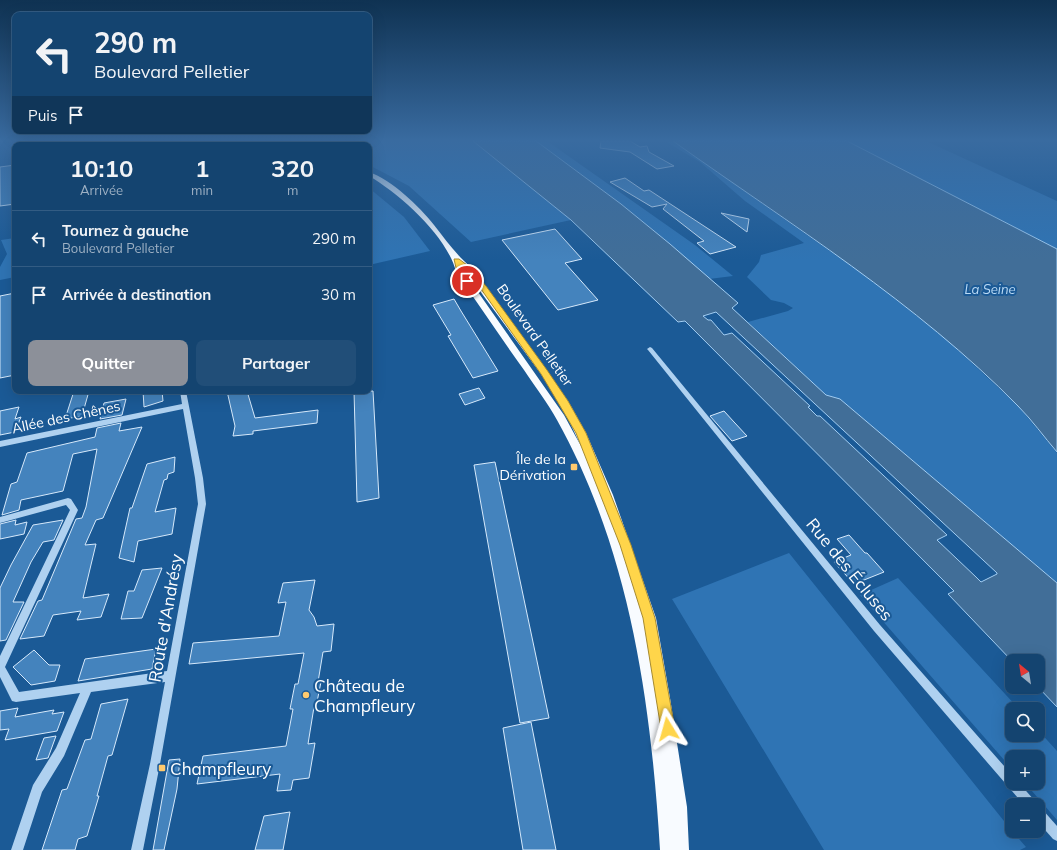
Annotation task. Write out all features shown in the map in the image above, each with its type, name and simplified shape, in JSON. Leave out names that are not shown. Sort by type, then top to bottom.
[{"type":"main road","name":"Boulevard Pelletier","points":[[380,181],[392,188],[420,212],[457,260],[468,269],[565,403],[581,433],[626,545],[649,618],[664,698],[678,808],[681,850]]},
{"type":"main road","name":"Boulevard Pelletier","points":[[457,260],[460,272],[572,435],[599,496],[615,541],[637,624],[653,701],[666,808],[668,850]]},
{"type":"street","name":"Rue des Écluses","points":[[650,349],[877,628],[1025,798]]},
{"type":"street","name":"Route d'Andrésy","points":[[137,850],[155,764],[202,504],[199,478],[183,394]]},
{"type":"street","name":"Allée des Chênes","points":[[0,444],[185,406]]},
{"type":"street","points":[[0,520],[68,501],[74,510],[0,667],[16,697],[170,676]]},
{"type":"street","points":[[17,850],[37,789],[60,752],[88,687]]},
{"type":"street","points":[[1045,821],[1057,835]]},
{"type":"shaded area","points":[[399,181],[522,181],[571,220],[471,242],[409,186]]},
{"type":"shaded area","points":[[590,181],[603,181],[695,245],[733,276],[709,279],[624,207]]},
{"type":"shaded area","points":[[722,181],[730,181],[867,277],[944,337],[1019,407],[1057,453],[1057,583],[840,399],[826,395],[748,322],[788,311],[793,308],[784,303],[771,300],[747,277],[759,262],[761,255],[804,243],[745,201]]},
{"type":"shaded area","points":[[924,181],[1013,181],[1057,201],[1057,249]]},
{"type":"shaded area","points":[[372,190],[404,217],[430,251],[372,264]]},
{"type":"shaded area","points":[[12,238],[12,278],[0,280],[0,267],[7,254],[1,240]]},
{"type":"shaded area","points":[[789,553],[1005,822],[1005,838],[1018,838],[1026,847],[1020,850],[824,850],[672,599]]},
{"type":"shaded area","points":[[898,578],[1013,702],[1005,702],[1005,742],[1045,742],[1045,738],[1057,751],[1057,820],[1045,806],[1045,798],[1038,798],[1031,790],[1045,790],[1045,750],[1005,750],[1005,761],[860,595]]},
{"type":"water","points":[[522,181],[590,181],[621,204],[738,303],[732,308],[826,395],[840,399],[1057,583],[1057,707],[1045,694],[1045,654],[1005,654],[948,594],[954,591],[685,321],[678,322],[571,220]],"holes":[[[716,312],[997,573],[981,582],[937,540],[947,535],[820,416],[817,416],[808,407],[810,406],[732,333],[724,335],[711,320],[708,320],[703,316]]]},
{"type":"water","name":"La Seine","points":[[730,181],[924,181],[1057,249],[1057,452],[1018,406],[979,368],[895,299],[807,234]]},
{"type":"building","points":[[0,181],[12,181],[12,204],[0,206]]},
{"type":"building","points":[[629,181],[644,191],[649,190],[736,247],[710,254],[697,243],[704,241],[663,209],[667,204],[652,207],[610,182]]},
{"type":"building","points":[[721,213],[749,219],[747,232]]},
{"type":"building","points":[[555,229],[582,259],[565,263],[598,300],[558,310],[502,240]]},
{"type":"building","points":[[12,294],[12,376],[0,378],[0,296]]},
{"type":"building","points":[[454,299],[498,371],[473,378],[448,336],[451,335],[433,305]]},
{"type":"building","points":[[479,388],[485,398],[465,405],[459,394]]},
{"type":"building","points":[[373,391],[379,498],[357,502],[354,394],[372,394]]},
{"type":"building","points":[[73,394],[88,394],[82,416],[65,419]]},
{"type":"building","points":[[143,394],[162,394],[163,401],[144,407]]},
{"type":"building","points":[[228,394],[248,394],[255,418],[318,410],[317,423],[253,431],[253,434],[233,436],[235,426]]},
{"type":"building","points":[[126,399],[122,415],[100,419],[104,403]]},
{"type":"building","points":[[19,407],[15,419],[21,417],[15,432],[0,435],[0,411]]},
{"type":"building","points":[[724,411],[747,436],[732,441],[710,416]]},
{"type":"building","points":[[121,423],[119,431],[142,427],[103,518],[96,520],[85,545],[96,544],[83,598],[109,594],[101,617],[77,620],[81,611],[53,615],[44,636],[20,639],[38,601],[42,600],[76,519],[82,518],[86,507],[97,449],[73,454],[63,491],[21,500],[19,510],[2,515],[11,484],[17,482],[27,453],[95,437],[97,428]]},
{"type":"building","points":[[175,457],[174,472],[168,474],[167,479],[164,480],[155,512],[176,508],[172,534],[138,541],[134,562],[119,558],[130,508],[132,508],[147,464]]},
{"type":"building","points":[[495,462],[549,718],[520,723],[474,465]]},
{"type":"building","points":[[16,520],[15,525],[27,522],[24,534],[0,539],[0,524]]},
{"type":"building","points":[[63,520],[54,540],[43,542],[31,562],[13,602],[24,602],[6,640],[0,641],[0,588],[11,565],[33,525]]},
{"type":"building","points":[[849,535],[884,572],[854,584],[834,562],[851,555],[837,539]]},
{"type":"building","points":[[162,568],[142,618],[121,619],[128,591],[134,591],[142,570]]},
{"type":"building","name":"Château de Champfleury","points":[[315,580],[309,610],[314,617],[317,626],[334,624],[331,651],[323,652],[318,682],[321,682],[316,707],[314,707],[308,744],[315,743],[309,778],[293,780],[291,790],[277,791],[280,774],[197,784],[203,756],[286,746],[293,709],[290,709],[295,684],[298,684],[304,653],[189,664],[193,643],[279,636],[286,602],[278,603],[283,583]]},
{"type":"building","points":[[156,649],[152,669],[78,681],[85,659]]},
{"type":"building","points":[[34,650],[49,665],[60,665],[55,681],[31,685],[13,667]]},
{"type":"building","points":[[128,699],[112,755],[108,756],[97,796],[99,796],[87,836],[78,839],[75,850],[42,850],[62,790],[67,789],[85,740],[91,739],[101,704]]},
{"type":"building","points":[[18,708],[15,717],[54,710],[52,714],[64,712],[57,731],[5,740],[9,729],[0,730],[0,711]]},
{"type":"building","points":[[531,722],[556,850],[523,850],[503,728]]},
{"type":"building","points":[[56,736],[48,758],[36,760],[44,738]]},
{"type":"building","points":[[180,759],[177,789],[164,850],[153,850],[169,760]]},
{"type":"building","points":[[290,812],[283,850],[255,850],[264,816]]},
{"type":"place","name":"Île de la Dérivation","points":[[574,467]]},
{"type":"place","name":"Château de Champfleury","points":[[306,695]]},
{"type":"place","name":"Champfleury","points":[[162,768]]},
{"type":"route","points":[[467,281],[460,272],[457,260],[468,269],[483,288],[544,372],[565,403],[581,433],[626,545],[649,618],[664,698],[668,729]]}]
